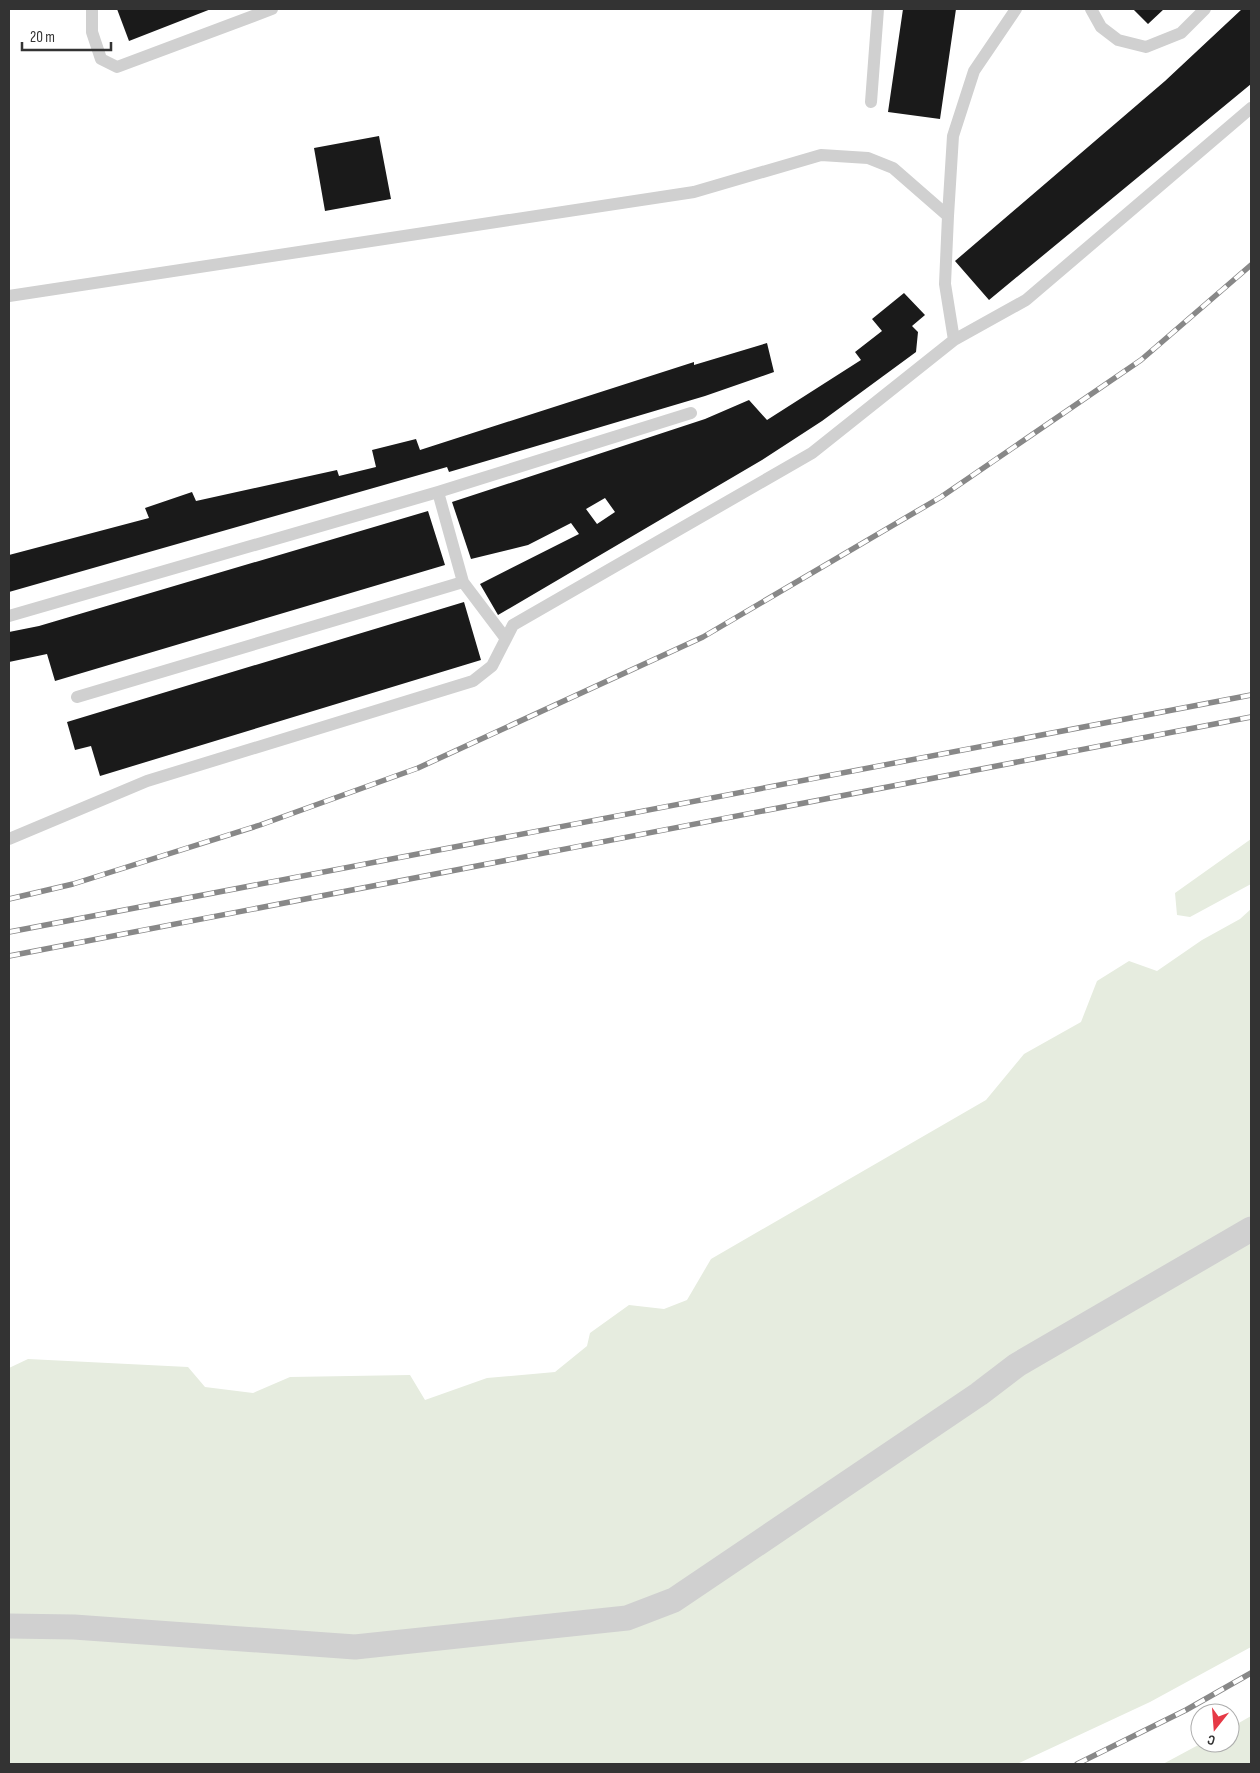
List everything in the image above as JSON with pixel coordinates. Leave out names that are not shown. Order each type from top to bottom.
[{"type":"street","points":[[9,1626],[74,1627],[355,1647],[627,1618],[674,1600],[979,1394],[1017,1365],[1251,1229]]},
{"type":"lane","points":[[92,9],[92,32],[101,59],[117,67],[272,9]]},
{"type":"lane","points":[[871,102],[878,9]]},
{"type":"lane","points":[[954,340],[945,284],[953,136],[974,71],[1016,9]]},
{"type":"lane","points":[[1090,9],[1101,27],[1118,40],[1146,47],[1181,32],[1205,9]]},
{"type":"lane","points":[[9,839],[147,781],[473,681],[492,666],[513,625],[812,453],[954,340],[1026,300],[1251,108]]},
{"type":"lane","points":[[9,296],[694,192],[821,155],[868,158],[893,168],[948,216]]},
{"type":"lane","points":[[9,616],[438,492],[691,413]]},
{"type":"lane","points":[[438,492],[463,582],[506,638]]},
{"type":"lane","points":[[77,696],[463,582]]},
{"type":"shaded area","points":[[1251,839],[1251,884],[1190,917],[1177,915],[1175,893]]},
{"type":"shaded area","points":[[1251,909],[1251,1647],[1150,1702],[1017,1764],[9,1764],[9,1368],[28,1359],[188,1367],[205,1387],[253,1393],[290,1377],[410,1375],[425,1400],[487,1378],[555,1372],[587,1346],[590,1333],[629,1305],[664,1309],[687,1300],[711,1259],[986,1100],[1024,1054],[1081,1022],[1097,981],[1129,961],[1157,971],[1202,940],[1240,919]]},
{"type":"shaded area","points":[[1251,1716],[1251,1764],[1163,1764],[1190,1749],[1190,1753],[1240,1753],[1240,1722]]},
{"type":"building","points":[[117,9],[211,9],[129,41]]},
{"type":"building","points":[[903,9],[956,9],[940,119],[888,112]]},
{"type":"building","points":[[1133,9],[1164,9],[1148,24]]},
{"type":"building","points":[[1242,9],[1251,9],[1251,84],[989,300],[955,261],[1165,81]]},
{"type":"building","points":[[379,136],[391,199],[325,211],[314,148]]},
{"type":"building","points":[[904,293],[925,315],[912,326],[918,332],[916,352],[822,421],[762,460],[498,615],[480,584],[579,534],[571,523],[528,545],[471,559],[452,502],[705,419],[749,400],[767,420],[861,360],[855,352],[882,331],[872,319]],"holes":[[[605,498],[615,512],[597,524],[586,509]]]},
{"type":"building","points":[[767,343],[774,372],[705,396],[449,472],[447,467],[9,592],[9,555],[149,518],[145,508],[192,492],[196,501],[337,470],[339,476],[376,467],[372,450],[416,439],[420,450],[694,362],[694,365]]},
{"type":"building","points":[[428,511],[445,565],[55,681],[47,654],[9,662],[9,632],[39,626]]},
{"type":"building","points":[[464,602],[481,660],[100,776],[91,746],[75,750],[67,722]]},
{"type":"railway","points":[[9,899],[73,884],[260,825],[418,768],[703,637],[941,497],[1141,360],[1251,265]]},
{"type":"railway","points":[[9,932],[1251,695]]},
{"type":"railway","points":[[9,956],[1251,717]]},
{"type":"railway","points":[[1077,1764],[1186,1710],[1251,1673]]}]
